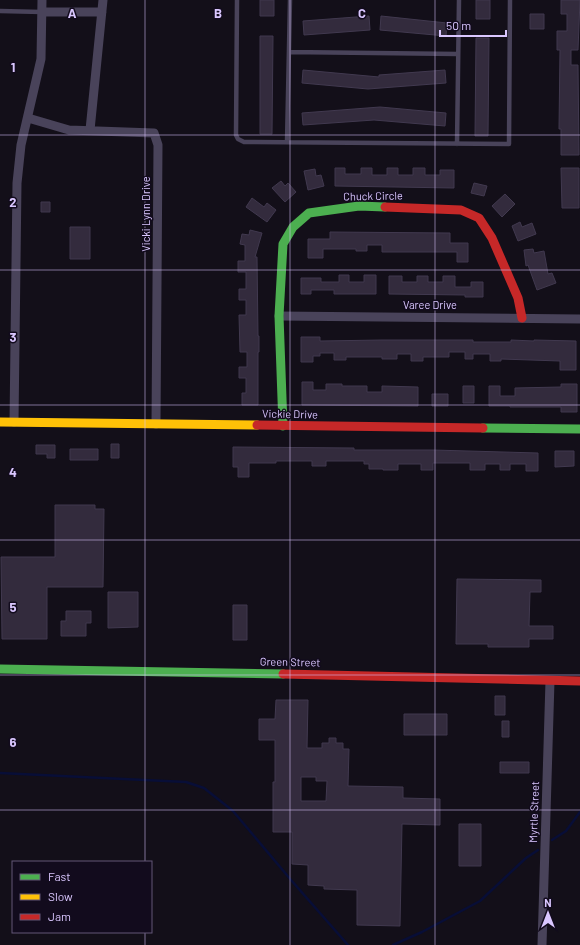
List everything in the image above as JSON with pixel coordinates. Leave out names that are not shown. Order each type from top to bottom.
[{"type":"street","points":[[14,422],[17,182],[21,145],[41,59],[42,0]]},
{"type":"street","points":[[90,130],[103,0]]},
{"type":"street","points":[[42,12],[102,12]]},
{"type":"street","name":"Vicki Lynn Drive","points":[[28,118],[69,130],[154,133],[158,144],[156,424]]},
{"type":"street","name":"Chuck Circle","points":[[283,426],[280,316],[283,244],[293,227],[309,214],[358,206],[462,210],[479,218],[492,238],[518,298],[522,318]]},
{"type":"street","name":"Varee Drive","points":[[280,316],[580,319]]},
{"type":"street","name":"Vickie Drive","points":[[0,422],[580,429]]},
{"type":"street","name":"Green Street","points":[[0,669],[580,681]]},
{"type":"street","name":"Myrtle Street","points":[[542,945],[550,680]]},
{"type":"lane","points":[[237,0],[236,135],[238,139],[244,142],[457,144],[509,144],[510,0]]},
{"type":"lane","points":[[287,142],[290,0]]},
{"type":"lane","points":[[457,144],[459,0]]},
{"type":"lane","points":[[0,11],[42,12]]},
{"type":"lane","points":[[289,52],[458,54]]},
{"type":"building","points":[[260,0],[274,0],[274,16],[260,16]]},
{"type":"building","points":[[476,0],[490,0],[490,19],[476,19]]},
{"type":"building","points":[[561,0],[580,0],[578,50],[571,50],[571,65],[578,65],[579,155],[561,155],[561,129],[559,129],[560,50],[557,50],[557,31],[567,31],[567,14],[561,14]]},
{"type":"building","points":[[530,14],[544,14],[544,29],[530,29]]},
{"type":"building","points":[[369,16],[370,30],[304,35],[303,21]]},
{"type":"building","points":[[381,16],[447,23],[446,36],[380,30]]},
{"type":"building","points":[[260,36],[273,36],[272,134],[260,134]]},
{"type":"building","points":[[476,38],[489,38],[488,136],[475,136]]},
{"type":"building","points":[[303,70],[379,77],[379,75],[445,70],[446,83],[368,89],[302,83]]},
{"type":"building","points":[[380,107],[446,113],[445,126],[374,120],[303,125],[302,113]]},
{"type":"building","points":[[335,168],[345,168],[345,174],[361,174],[361,168],[372,168],[372,175],[387,175],[387,168],[398,168],[398,175],[413,175],[413,168],[425,168],[425,175],[440,175],[440,170],[454,170],[454,188],[335,186]]},
{"type":"building","points":[[561,168],[579,168],[579,208],[562,208]]},
{"type":"building","points":[[315,169],[316,176],[321,175],[324,186],[308,190],[304,171]]},
{"type":"building","points":[[281,181],[285,186],[288,183],[296,192],[285,202],[272,188]]},
{"type":"building","points":[[474,183],[487,186],[484,196],[471,193]]},
{"type":"building","points":[[505,194],[515,204],[502,217],[492,206]]},
{"type":"building","points":[[252,198],[264,207],[267,203],[276,210],[267,222],[246,207]]},
{"type":"building","points":[[41,202],[50,202],[50,212],[41,212]]},
{"type":"building","points":[[520,222],[522,227],[532,223],[536,234],[518,241],[512,226]]},
{"type":"building","points":[[70,227],[90,227],[90,259],[70,259]]},
{"type":"building","points":[[250,230],[262,233],[255,257],[257,257],[259,336],[258,405],[242,405],[242,393],[246,393],[246,378],[239,378],[239,367],[247,367],[247,352],[240,352],[239,315],[246,315],[246,300],[239,300],[239,289],[246,289],[246,272],[238,272],[238,261],[245,261],[245,245],[240,244],[242,234],[249,235]]},
{"type":"building","points":[[330,232],[450,233],[450,243],[468,243],[468,262],[457,262],[457,252],[382,252],[382,245],[367,245],[367,251],[356,251],[356,249],[323,249],[323,258],[308,258],[308,239],[330,239]]},
{"type":"building","points":[[533,249],[534,253],[544,251],[548,274],[552,273],[556,283],[537,290],[528,265],[526,266],[524,250]]},
{"type":"building","points":[[339,275],[349,275],[349,282],[364,282],[364,275],[376,275],[376,294],[334,294],[334,290],[311,290],[311,294],[301,294],[301,278],[321,278],[321,282],[339,282]]},
{"type":"building","points":[[389,276],[402,276],[402,282],[417,282],[417,276],[428,276],[428,282],[443,282],[443,276],[455,276],[455,287],[471,287],[471,282],[483,282],[483,297],[465,297],[465,295],[389,294]]},
{"type":"building","points":[[301,337],[320,337],[320,341],[576,341],[576,370],[560,370],[560,361],[501,359],[501,361],[490,361],[490,354],[473,354],[473,359],[465,359],[465,352],[449,352],[449,357],[423,357],[423,361],[411,361],[411,354],[397,354],[397,359],[382,359],[382,357],[346,357],[346,360],[334,360],[334,353],[320,353],[320,356],[313,356],[313,362],[301,362]]},
{"type":"building","points":[[302,382],[313,382],[313,390],[326,390],[326,384],[342,384],[342,386],[367,386],[367,392],[382,392],[382,386],[418,387],[418,406],[302,405]]},
{"type":"building","points":[[561,384],[577,384],[577,412],[561,412],[561,407],[489,406],[489,386],[500,386],[500,396],[515,396],[515,388],[561,387]]},
{"type":"building","points":[[463,386],[474,386],[474,403],[463,403]]},
{"type":"building","points":[[432,394],[448,394],[448,406],[432,406]]},
{"type":"building","points":[[111,444],[119,444],[119,458],[111,458]]},
{"type":"building","points":[[36,445],[55,445],[55,458],[47,458],[47,454],[36,454]]},
{"type":"building","points":[[233,447],[354,448],[354,450],[433,450],[538,453],[538,471],[526,471],[526,464],[510,464],[510,470],[500,470],[500,464],[485,464],[485,470],[470,470],[470,463],[433,463],[433,470],[421,470],[421,464],[398,464],[398,470],[383,470],[369,469],[369,464],[364,464],[364,461],[326,461],[326,466],[312,466],[312,461],[276,461],[276,463],[249,463],[249,477],[238,477],[238,467],[233,467]]},
{"type":"building","points":[[70,449],[98,449],[98,460],[70,460]]},
{"type":"building","points":[[555,451],[574,451],[574,466],[555,467]]},
{"type":"building","points":[[55,505],[95,505],[95,509],[104,509],[103,587],[47,587],[47,639],[2,639],[1,557],[55,557]]},
{"type":"building","points":[[457,579],[541,580],[541,592],[530,592],[529,626],[553,626],[553,639],[529,639],[529,647],[488,647],[488,644],[456,644]]},
{"type":"building","points":[[108,592],[138,592],[138,627],[108,628]]},
{"type":"building","points":[[233,605],[247,605],[247,640],[233,640]]},
{"type":"building","points":[[66,611],[91,611],[91,623],[86,623],[86,636],[61,636],[61,621],[66,621]]},
{"type":"building","points":[[495,696],[505,696],[505,715],[495,715]]},
{"type":"building","points":[[276,700],[308,700],[307,748],[322,748],[322,743],[329,743],[329,738],[336,738],[336,743],[343,743],[343,749],[349,749],[348,786],[403,787],[403,798],[440,799],[440,825],[402,824],[400,926],[357,925],[357,890],[324,889],[324,886],[308,885],[308,865],[292,864],[292,832],[273,832],[275,740],[259,740],[259,719],[275,719]],"holes":[[[301,777],[316,777],[316,781],[327,781],[326,801],[301,801]]]},
{"type":"building","points":[[404,714],[447,714],[447,735],[404,735]]},
{"type":"building","points":[[502,721],[509,721],[509,737],[502,737]]},
{"type":"building","points":[[500,762],[529,762],[529,773],[500,773]]},
{"type":"building","points":[[459,824],[481,824],[481,866],[459,866]]},
{"type":"waterway","points":[[0,773],[186,782],[204,788],[233,811],[348,945]]},
{"type":"waterway","points":[[552,840],[566,831],[580,812]]},
{"type":"waterway","points":[[393,945],[422,932],[480,901],[526,858],[538,850]]},
{"type":"traffic: fast","points":[[283,426],[279,316],[283,244],[293,227],[309,213],[359,206],[385,207]]},
{"type":"traffic: fast","points":[[483,428],[580,429]]},
{"type":"traffic: fast","points":[[0,669],[283,674]]},
{"type":"traffic: slow","points":[[0,422],[257,425]]},
{"type":"traffic: jam","points":[[385,207],[461,210],[479,218],[492,238],[518,298],[522,318]]},
{"type":"traffic: jam","points":[[257,425],[483,428]]},
{"type":"traffic: jam","points":[[283,674],[580,681]]}]
